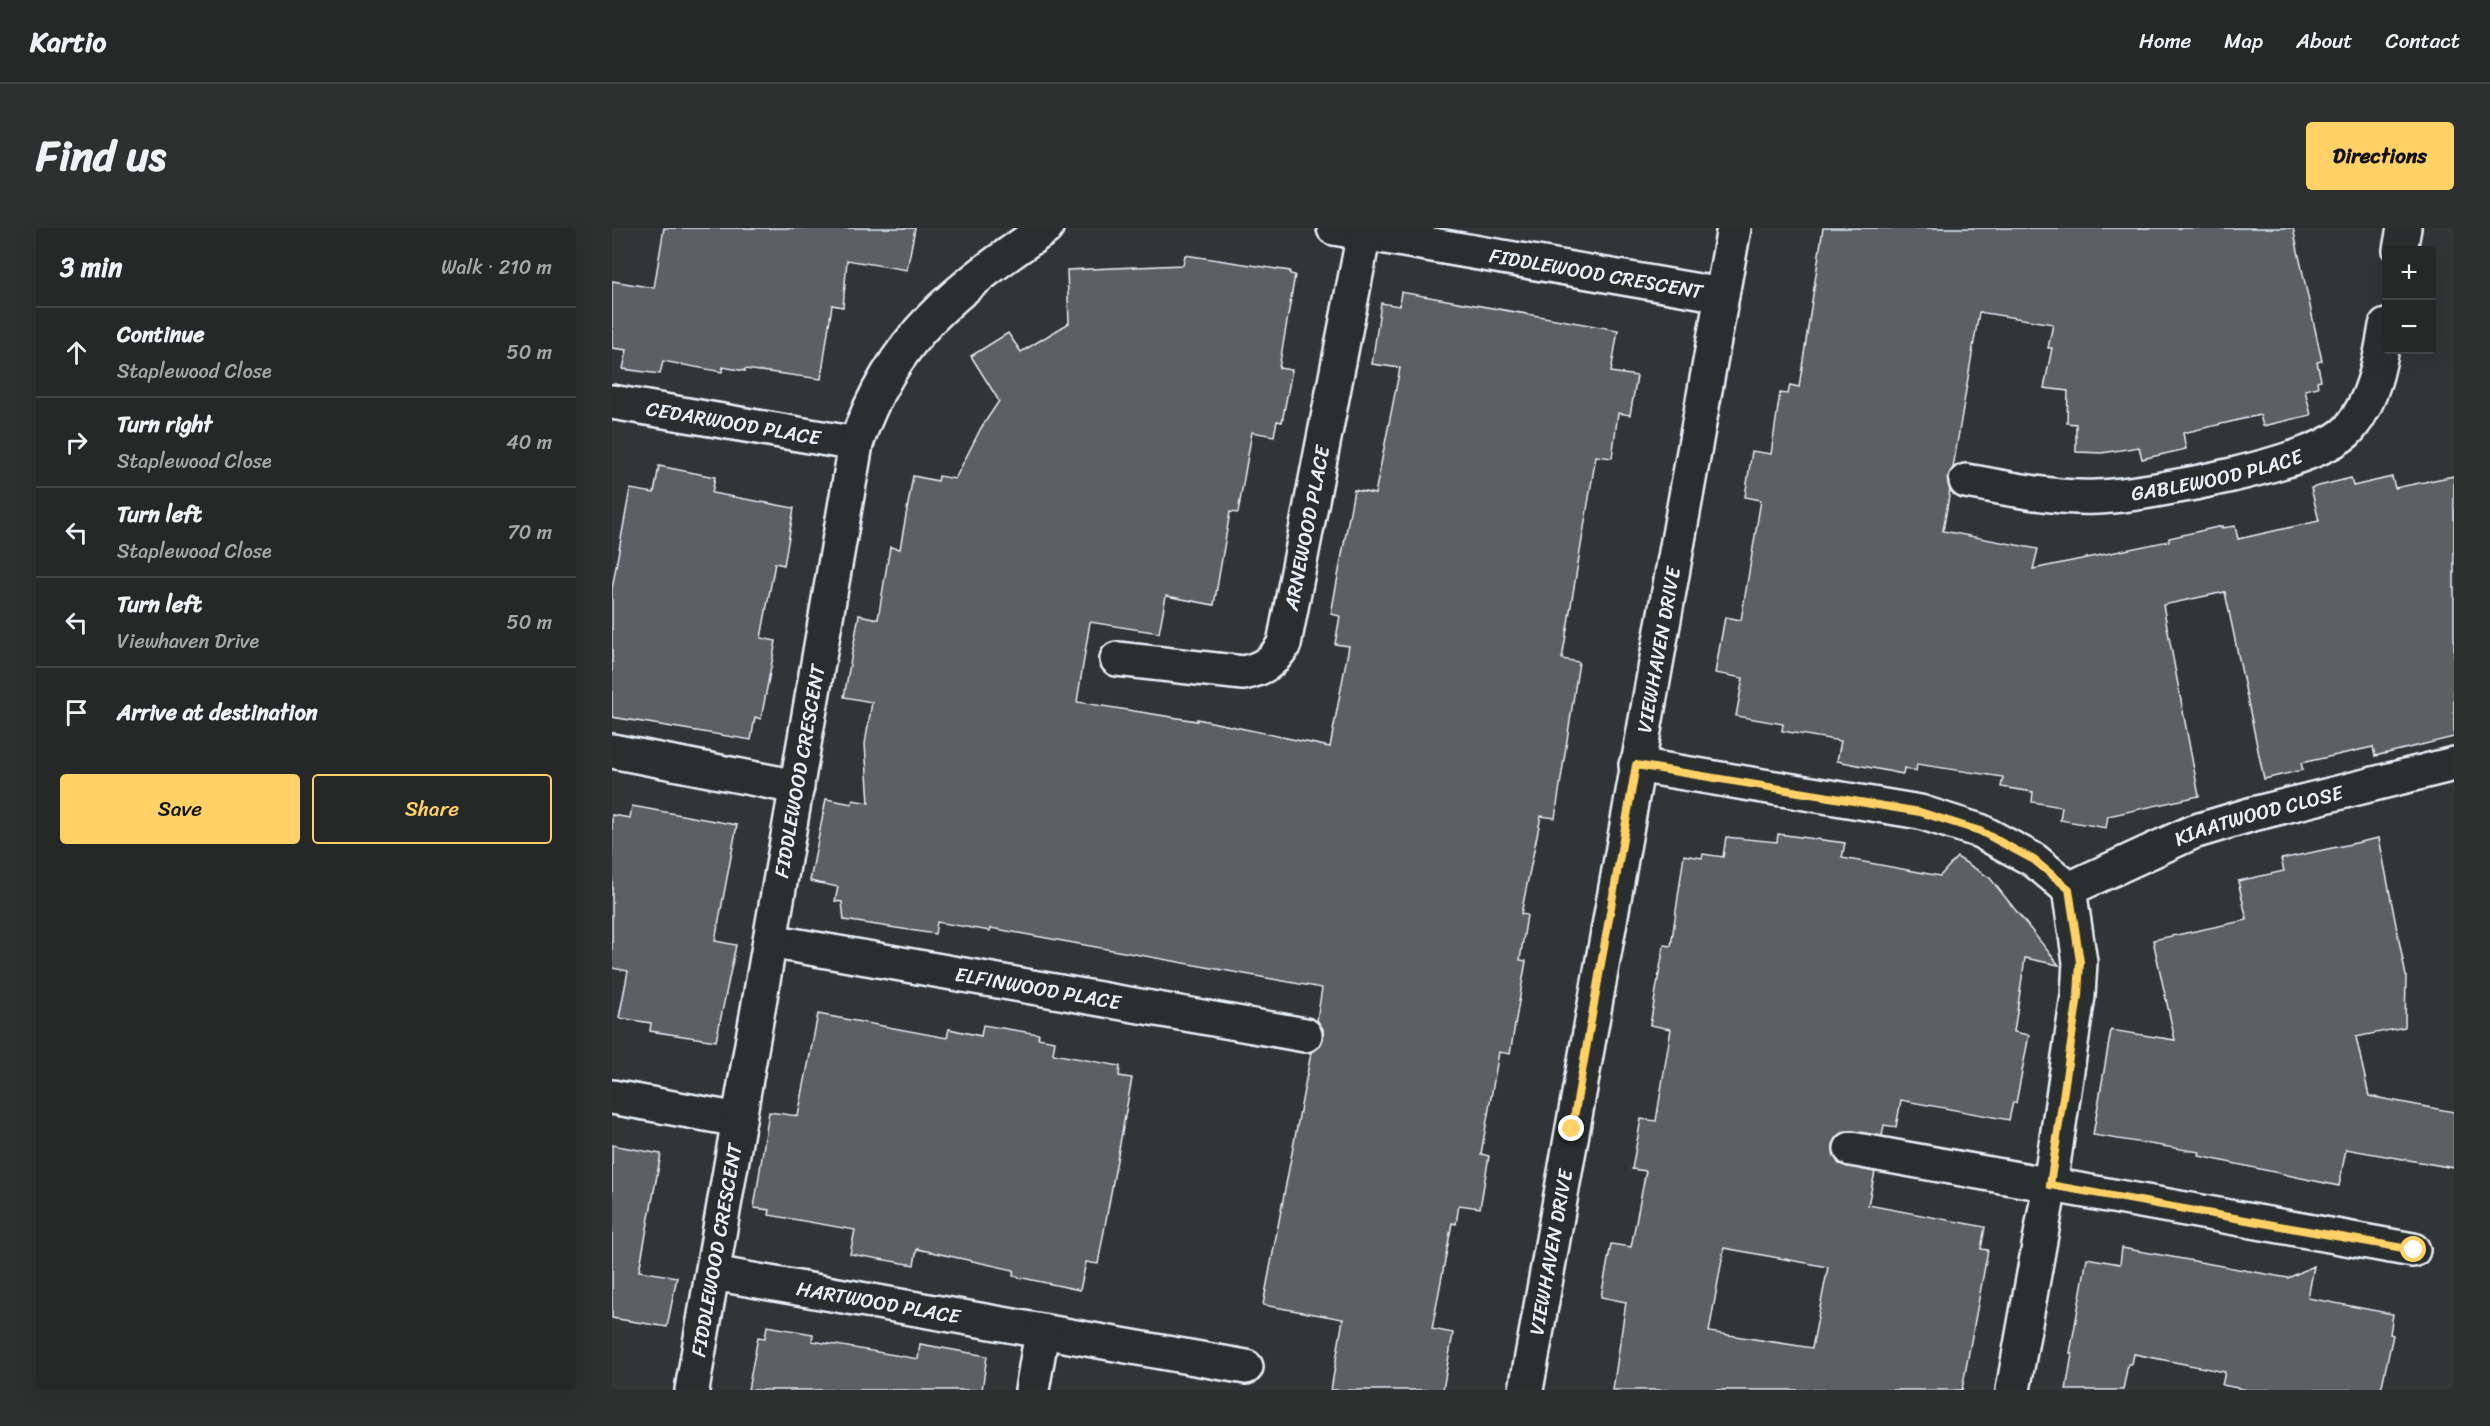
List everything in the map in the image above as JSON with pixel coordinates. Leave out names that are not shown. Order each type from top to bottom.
[{"type":"street","name":"FIDDLEWOOD CRESCENT","points":[[692,1390],[855,444],[867,409],[900,353],[937,309],[975,276],[1046,228]]},
{"type":"street","name":"VIEWHAVEN DRIVE","points":[[1526,1390],[1636,765],[1734,228]]},
{"type":"street","points":[[2401,246],[2404,228]]},
{"type":"street","name":"FIDDLEWOOD CRESCENT","points":[[1354,230],[1722,295]]},
{"type":"street","name":"ARNEWOOD PLACE","points":[[1117,659],[1243,673],[1262,669],[1276,658],[1284,644],[1354,230]]},
{"type":"street","name":"GABLEWOOD PLACE","points":[[1966,481],[2059,496],[2097,497],[2144,492],[2256,468],[2321,448],[2349,430],[2369,400],[2382,343]]},
{"type":"street","name":"CEDARWOOD PLACE","points":[[612,402],[855,444]]},
{"type":"street","points":[[612,751],[796,788]]},
{"type":"street","name":"KIAATWOOD CLOSE","points":[[2069,889],[2193,832],[2253,814],[2454,764]]},
{"type":"street","points":[[1636,765],[1920,812],[1980,831],[2034,860],[2069,889],[2080,962],[2078,996],[2050,1185],[2013,1390]]},
{"type":"street","name":"ELFINWOOD PLACE","points":[[770,941],[1305,1035]]},
{"type":"street","points":[[612,1097],[740,1120]]},
{"type":"street","points":[[1851,1149],[2414,1250]]},
{"type":"street","name":"HARTWOOD PLACE","points":[[713,1273],[1246,1367]]},
{"type":"street","points":[[1032,1390],[1042,1332]]},
{"type":"building","points":[[664,228],[915,228],[907,270],[847,260],[843,307],[832,305],[821,379],[723,367],[722,372],[663,361],[660,374],[623,369],[627,350],[612,348],[612,281],[654,288]]},
{"type":"building","points":[[1823,228],[2293,228],[2322,361],[2317,362],[2321,380],[2317,381],[2318,387],[2305,390],[2311,415],[2263,426],[2260,415],[2183,433],[2186,449],[2142,459],[2139,447],[2102,453],[2076,452],[2076,424],[2067,423],[2068,391],[2044,388],[2052,348],[2048,348],[2053,324],[1979,312],[1953,468],[1947,478],[1950,490],[1943,531],[2038,549],[2033,569],[2169,541],[2169,538],[2222,526],[2222,528],[2235,526],[2238,539],[2319,521],[2311,488],[2351,478],[2353,486],[2392,477],[2395,488],[2454,476],[2454,737],[2375,756],[2373,747],[2301,763],[2303,770],[2264,779],[2225,592],[2163,605],[2199,796],[2108,816],[2106,828],[2060,820],[2062,807],[2032,802],[2033,792],[2001,787],[2003,777],[1917,764],[1916,771],[1904,768],[1903,774],[1837,761],[1841,741],[1782,731],[1783,724],[1736,716],[1743,678],[1715,673],[1725,617],[1741,620],[1761,500],[1745,497],[1752,451],[1771,454],[1780,393],[1788,394],[1790,385],[1799,387]]},
{"type":"building","points":[[1185,255],[1290,271],[1290,274],[1295,275],[1279,368],[1292,370],[1282,422],[1277,421],[1274,436],[1252,432],[1238,513],[1230,512],[1214,605],[1166,596],[1159,633],[1090,622],[1077,702],[1197,721],[1197,719],[1330,747],[1349,646],[1335,644],[1340,616],[1331,614],[1354,490],[1375,494],[1400,368],[1372,364],[1381,303],[1399,306],[1401,292],[1618,330],[1611,372],[1637,376],[1630,415],[1618,413],[1612,458],[1596,456],[1562,659],[1579,662],[1555,818],[1541,816],[1521,914],[1527,915],[1520,960],[1526,961],[1510,1054],[1499,1052],[1481,1154],[1489,1156],[1480,1208],[1459,1205],[1456,1224],[1452,1223],[1432,1329],[1453,1333],[1443,1390],[1331,1390],[1343,1319],[1263,1305],[1311,1053],[1319,1047],[1323,1039],[1323,1029],[1317,1020],[1322,988],[991,928],[990,931],[937,922],[935,934],[844,920],[842,902],[835,901],[838,887],[810,881],[826,799],[852,804],[853,800],[869,803],[865,744],[872,702],[844,697],[859,615],[878,619],[890,547],[900,549],[913,476],[938,481],[939,476],[955,479],[981,428],[999,401],[971,356],[1008,333],[1021,352],[1069,323],[1067,270],[1183,265]]},
{"type":"building","points":[[659,466],[715,477],[712,493],[794,508],[784,565],[775,563],[761,638],[776,641],[761,719],[755,717],[751,740],[612,717],[612,589],[630,489],[654,493]]},
{"type":"building","points":[[632,806],[737,825],[715,941],[736,945],[716,1041],[650,1031],[651,1023],[619,1018],[628,971],[612,968],[612,815],[630,818]]},
{"type":"building","points":[[1778,834],[1845,843],[1842,858],[1940,876],[1957,857],[1990,878],[2059,965],[2025,958],[2014,1032],[2029,1035],[2016,1103],[2013,1102],[2009,1120],[1901,1100],[1896,1127],[1884,1125],[1882,1136],[1845,1131],[1837,1137],[1833,1145],[1834,1156],[1839,1164],[1875,1172],[1868,1205],[1985,1227],[1981,1249],[1988,1250],[1962,1390],[1613,1390],[1626,1302],[1601,1297],[1611,1244],[1631,1247],[1646,1171],[1632,1169],[1641,1119],[1656,1121],[1671,1029],[1650,1025],[1664,945],[1671,946],[1684,855],[1702,858],[1703,854],[1723,857],[1726,837],[1777,842]],"holes":[[[1724,1248],[1828,1267],[1812,1348],[1709,1332]]]},
{"type":"building","points":[[2379,838],[2406,976],[2405,1027],[2356,1037],[2369,1096],[2454,1112],[2454,1168],[2346,1149],[2339,1186],[2199,1156],[2200,1152],[2093,1135],[2111,1030],[2175,1040],[2153,940],[2247,920],[2238,881],[2284,871],[2281,859]]},
{"type":"building","points":[[818,1014],[947,1038],[949,1029],[981,1036],[983,1025],[1039,1034],[1038,1038],[1055,1041],[1053,1054],[1120,1066],[1119,1076],[1132,1078],[1098,1264],[1086,1262],[1080,1290],[1013,1276],[1014,1270],[917,1249],[914,1265],[850,1254],[855,1230],[769,1215],[770,1210],[754,1208],[769,1112],[798,1116]]},
{"type":"building","points":[[612,1145],[661,1154],[639,1271],[677,1277],[667,1327],[612,1318]]},
{"type":"building","points":[[2122,1248],[2288,1278],[2314,1266],[2308,1298],[2393,1314],[2390,1334],[2393,1335],[2381,1390],[2248,1390],[2222,1385],[2225,1372],[2134,1354],[2132,1364],[2128,1364],[2123,1390],[2066,1390],[2072,1354],[2070,1353],[2087,1258],[2120,1264]]},
{"type":"building","points":[[767,1326],[813,1334],[812,1341],[918,1359],[920,1344],[987,1356],[982,1390],[748,1390],[758,1337],[765,1338]]},
{"type":"route","points":[[1572,1129],[1636,765],[1920,812],[1980,831],[2034,860],[2069,889],[2080,962],[2078,996],[2050,1185],[2414,1250]]}]
